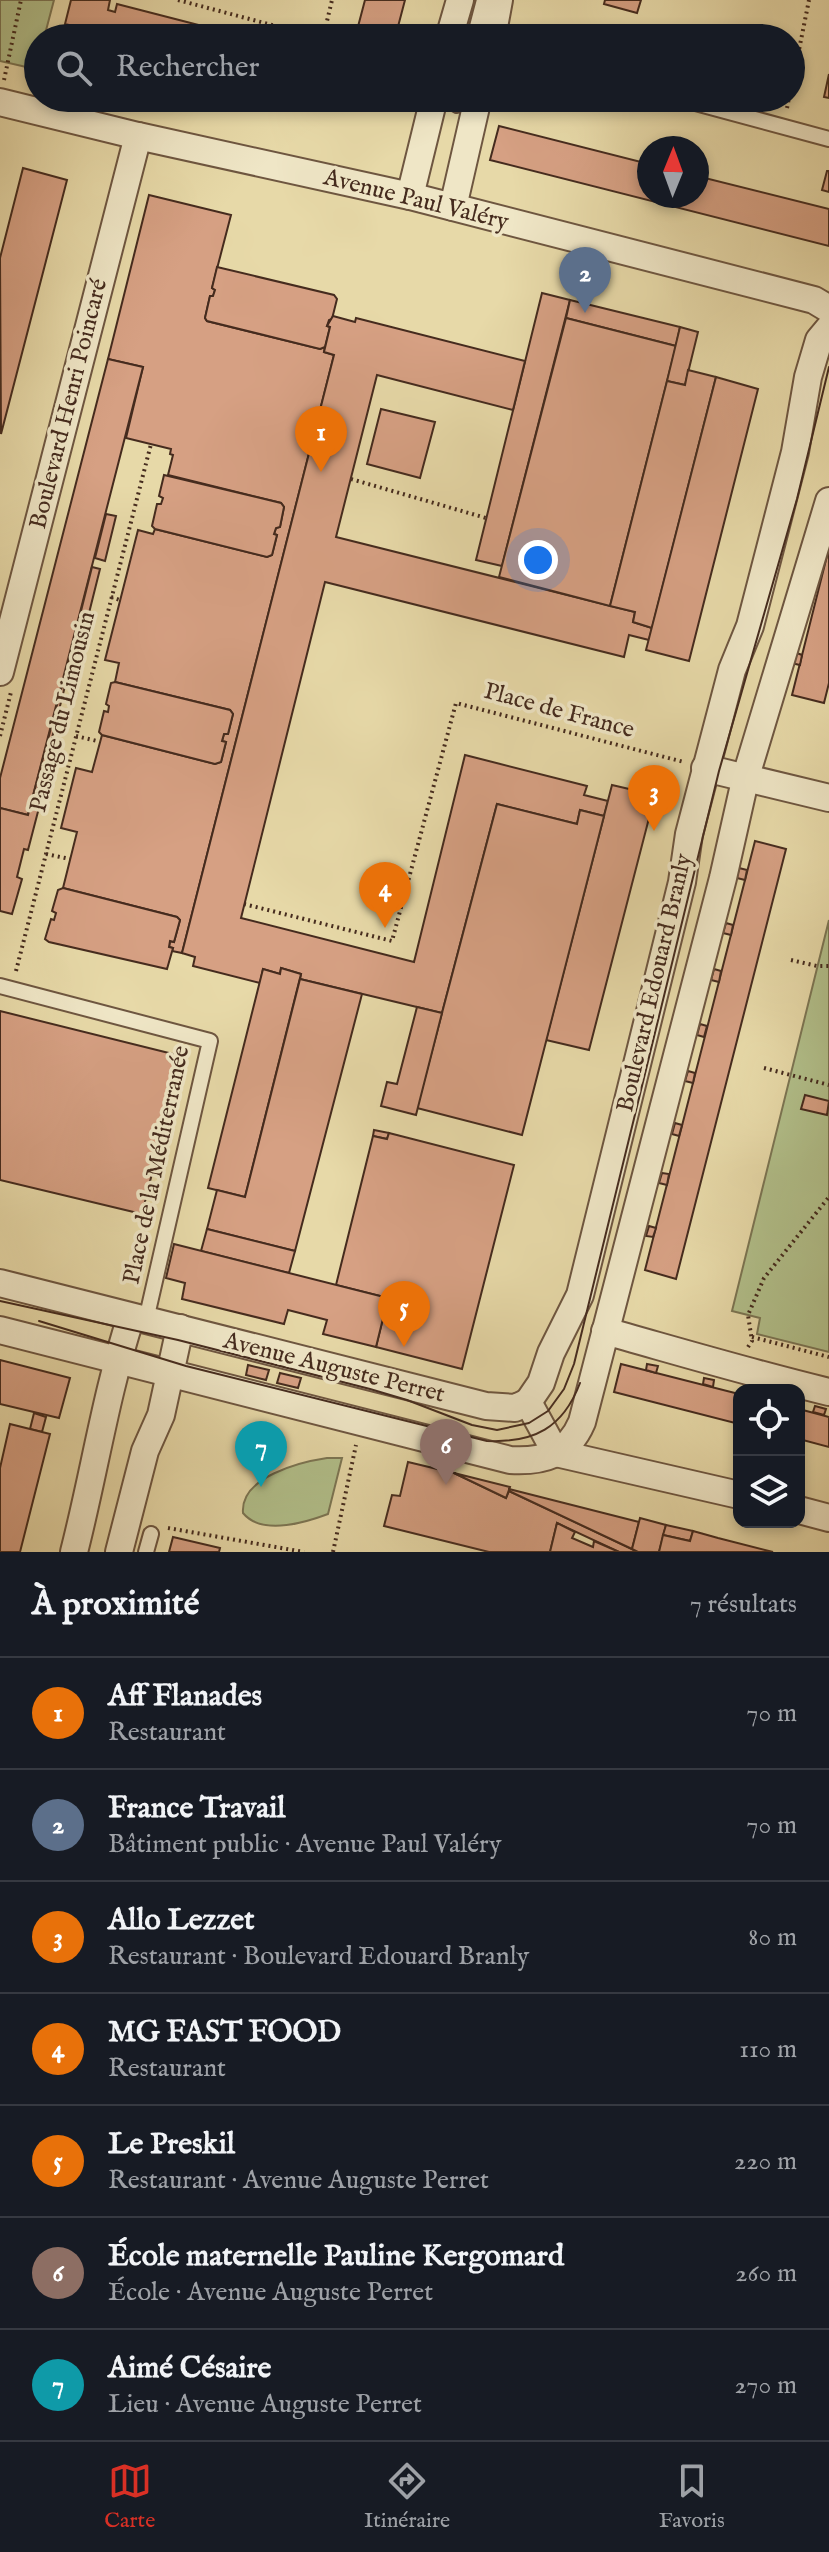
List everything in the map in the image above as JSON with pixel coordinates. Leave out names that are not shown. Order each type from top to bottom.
[{"type":"street","points":[[453,24],[460,0]]},
{"type":"street","points":[[495,24],[499,0]]},
{"type":"street","name":"Avenue Paul Valéry","points":[[2,92],[24,99]]},
{"type":"street","name":"Avenue Paul Valéry","points":[[64,112],[138,136],[410,196],[762,286],[814,300],[829,309]]},
{"type":"street","points":[[410,196],[451,112]]},
{"type":"street","points":[[453,207],[457,112]]},
{"type":"street","name":"Boulevard Henri Poincaré","points":[[0,672],[138,136]]},
{"type":"street","name":"Boulevard Edouard Branly","points":[[528,1402],[541,1383],[551,1353],[580,1295],[682,882],[689,834],[705,768],[732,670],[750,626],[795,452],[808,377],[819,340],[829,328]]},
{"type":"street","name":"Boulevard Edouard Branly","points":[[556,1453],[576,1435],[582,1422],[723,878],[746,776],[829,501]]},
{"type":"street","points":[[705,768],[829,798]]},
{"type":"street","name":"Avenue Auguste Perret","points":[[0,1283],[486,1406],[515,1408],[528,1402]]},
{"type":"street","points":[[74,1552],[117,1360],[138,1318]]},
{"type":"street","points":[[119,1552],[145,1451],[161,1415],[180,1328]]},
{"type":"street","name":"Avenue Auguste Perret","points":[[0,1330],[510,1460],[535,1461],[556,1453],[733,1494]]},
{"type":"street","points":[[605,1331],[694,1354],[735,1369],[829,1392]]},
{"type":"street","points":[[528,1402],[556,1453]]},
{"type":"street","points":[[805,1512],[829,1518]]},
{"type":"lane","points":[[478,24],[484,0]]},
{"type":"lane","points":[[729,112],[829,139]]},
{"type":"lane","name":"Place de la Méditerranée","points":[[6,987],[210,1041],[138,1318]]},
{"type":"lane","points":[[146,1552],[151,1534]]},
{"type":"path","points":[[2,92],[21,0]]},
{"type":"path","points":[[178,0],[269,24]]},
{"type":"path","points":[[326,24],[332,0]]},
{"type":"path","points":[[804,24],[809,0]]},
{"type":"path","name":"Passage du Limousin","points":[[6,987],[46,854],[151,444]]},
{"type":"path","points":[[351,479],[486,518]]},
{"type":"path","points":[[111,597],[120,600]]},
{"type":"path","name":"Place de France","points":[[244,904],[392,941],[456,703],[705,768]]},
{"type":"path","points":[[76,736],[97,741]]},
{"type":"path","points":[[46,854],[70,859]]},
{"type":"path","points":[[791,960],[829,966]]},
{"type":"path","points":[[764,1068],[829,1085]]},
{"type":"path","points":[[735,1369],[752,1341],[748,1315],[764,1278],[829,1197]]},
{"type":"path","points":[[752,1337],[829,1357]]},
{"type":"path","points":[[333,1552],[357,1440]]},
{"type":"path","points":[[127,1520],[304,1552]]},
{"type":"green space","points":[[0,0],[54,0],[48,24],[24,24],[24,66],[0,61]]},
{"type":"green space","points":[[829,920],[829,1352],[757,1334],[760,1318],[732,1311]]},
{"type":"green space","points":[[342,1458],[328,1514],[296,1524],[272,1526],[251,1520],[243,1513],[245,1500],[261,1481],[302,1463]]},
{"type":"building","points":[[71,0],[110,0],[108,10],[115,12],[117,4],[195,24],[65,24]]},
{"type":"building","points":[[365,0],[405,0],[399,24],[359,24]]},
{"type":"building","points":[[605,0],[641,0],[637,13],[604,4]]},
{"type":"building","points":[[829,74],[829,98],[824,97]]},
{"type":"building","points":[[499,126],[637,161],[637,197],[490,160]]},
{"type":"building","points":[[23,168],[67,180],[1,434],[0,258]]},
{"type":"building","points":[[829,171],[829,192],[822,190]]},
{"type":"building","points":[[709,179],[829,209],[829,246],[679,208],[709,208]]},
{"type":"building","points":[[149,195],[231,215],[212,288],[215,290],[210,296],[205,318],[207,321],[320,349],[325,347],[324,352],[334,355],[182,953],[169,947],[170,941],[174,942],[180,920],[177,917],[63,888],[77,832],[61,828],[76,768],[92,772],[102,735],[215,764],[221,762],[226,742],[222,741],[224,734],[228,734],[233,714],[230,710],[115,682],[119,663],[105,660],[138,530],[153,534],[155,529],[267,557],[272,555],[277,535],[274,534],[280,527],[284,507],[281,503],[168,475],[173,455],[170,454],[171,449],[126,438],[143,367],[108,359]]},
{"type":"building","points":[[217,267],[334,295],[337,299],[327,326],[330,327],[325,347],[320,349],[207,321],[205,318],[210,296],[215,290],[212,288]]},
{"type":"building","points":[[542,293],[570,300],[502,566],[476,560]]},
{"type":"building","points":[[570,300],[680,327],[676,346],[566,318]]},
{"type":"building","points":[[333,316],[355,322],[356,318],[525,361],[513,410],[377,375],[336,537],[635,612],[633,622],[652,628],[649,640],[629,635],[624,657],[325,582],[241,918],[414,962],[465,755],[587,786],[584,795],[608,801],[604,816],[580,810],[577,824],[497,804],[442,1013],[300,979],[301,974],[281,968],[280,974],[263,969],[260,983],[193,966],[195,957],[182,953],[334,355],[324,352],[330,327],[327,326]]},
{"type":"building","points":[[566,318],[676,346],[610,606],[499,577]]},
{"type":"building","points":[[680,327],[698,332],[685,385],[667,381]]},
{"type":"building","points":[[108,359],[143,367],[28,815],[0,808],[0,778]]},
{"type":"building","points":[[688,370],[716,377],[652,628],[633,622],[635,612],[610,606],[667,381],[685,385]]},
{"type":"building","points":[[716,377],[758,389],[689,661],[646,650]]},
{"type":"building","points":[[381,409],[435,422],[420,478],[367,464]]},
{"type":"building","points":[[164,475],[281,503],[284,507],[280,527],[274,534],[277,535],[272,555],[267,557],[155,529],[152,526],[157,504],[161,504],[163,498],[159,496]]},
{"type":"building","points":[[106,514],[116,516],[105,561],[95,558]]},
{"type":"building","points":[[829,548],[829,683],[824,703],[792,695]]},
{"type":"building","points":[[92,567],[100,569],[85,629],[77,627]]},
{"type":"building","points":[[75,637],[84,640],[79,660],[72,658],[47,758],[54,760],[46,790],[38,788],[36,799],[41,800],[28,850],[24,849],[17,877],[22,879],[12,914],[0,911],[0,808],[28,815]]},
{"type":"building","points":[[794,652],[802,655],[800,665],[791,663]]},
{"type":"building","points":[[111,683],[230,710],[233,714],[228,734],[224,734],[222,741],[226,742],[221,762],[215,764],[102,735],[99,732],[104,711],[108,712],[109,706],[106,704]]},
{"type":"building","points":[[612,785],[655,795],[589,1050],[546,1040]]},
{"type":"building","points":[[497,804],[577,824],[580,810],[604,816],[522,1135],[417,1108]]},
{"type":"building","points":[[755,841],[786,849],[676,1279],[645,1270]]},
{"type":"building","points":[[739,868],[747,870],[745,880],[737,878]]},
{"type":"building","points":[[63,888],[177,917],[180,920],[174,942],[170,941],[169,947],[173,948],[167,969],[45,939],[56,913],[52,911],[58,890]]},
{"type":"building","points":[[726,923],[733,925],[731,935],[723,933]]},
{"type":"building","points":[[281,968],[301,974],[245,1197],[208,1188],[263,969],[280,974]]},
{"type":"building","points":[[714,969],[721,971],[719,982],[711,980]]},
{"type":"building","points":[[300,979],[362,994],[295,1251],[207,1229],[217,1190],[245,1197]]},
{"type":"building","points":[[417,1007],[442,1013],[416,1115],[381,1106],[387,1082],[397,1084]]},
{"type":"building","points":[[0,1011],[181,1056],[142,1214],[0,1180]]},
{"type":"building","points":[[700,1024],[707,1026],[704,1037],[697,1035]]},
{"type":"building","points":[[688,1071],[695,1073],[693,1083],[685,1081]]},
{"type":"building","points":[[805,1095],[829,1101],[827,1115],[801,1109]]},
{"type":"building","points":[[675,1123],[682,1125],[679,1136],[672,1134]]},
{"type":"building","points":[[374,1130],[389,1133],[387,1139],[373,1136]]},
{"type":"building","points":[[389,1133],[514,1165],[462,1369],[376,1347],[388,1298],[336,1285],[373,1136],[387,1139]]},
{"type":"building","points":[[662,1173],[669,1174],[667,1185],[659,1183]]},
{"type":"building","points":[[649,1226],[656,1228],[653,1237],[646,1236]]},
{"type":"building","points":[[207,1229],[295,1251],[289,1273],[201,1251]]},
{"type":"building","points":[[174,1244],[388,1298],[376,1347],[323,1334],[327,1320],[288,1310],[284,1324],[182,1299],[185,1283],[166,1278]]},
{"type":"building","points":[[0,1360],[70,1378],[59,1418],[0,1404]]},
{"type":"building","points":[[621,1364],[733,1392],[733,1422],[614,1392]]},
{"type":"building","points":[[647,1364],[658,1366],[656,1373],[646,1370]]},
{"type":"building","points":[[248,1365],[269,1370],[266,1380],[246,1375]]},
{"type":"building","points":[[280,1373],[301,1378],[298,1388],[277,1383]]},
{"type":"building","points":[[704,1378],[714,1380],[713,1387],[703,1384]]},
{"type":"building","points":[[815,1406],[826,1409],[824,1415],[813,1412]]},
{"type":"building","points":[[805,1411],[829,1417],[829,1447],[805,1441]]},
{"type":"building","points":[[34,1413],[46,1417],[42,1432],[30,1429]]},
{"type":"building","points":[[10,1424],[50,1434],[20,1552],[0,1552],[0,1468]]},
{"type":"building","points":[[408,1462],[454,1473],[506,1498],[509,1491],[638,1552],[619,1552],[557,1523],[550,1552],[489,1552],[384,1526],[392,1495],[400,1496]]},
{"type":"building","points":[[454,1473],[510,1487],[506,1498]]},
{"type":"building","points":[[509,1491],[639,1522],[632,1549]]},
{"type":"building","points":[[640,1518],[666,1525],[659,1552],[632,1549]]},
{"type":"building","points":[[557,1523],[575,1532],[572,1538],[593,1547],[594,1541],[619,1552],[550,1552]]},
{"type":"building","points":[[666,1525],[693,1531],[690,1541],[663,1535]]},
{"type":"building","points":[[693,1531],[773,1552],[659,1552],[663,1535],[690,1541]]},
{"type":"building","points":[[173,1537],[220,1548],[219,1552],[169,1552]]},
{"type":"tram line","points":[[0,1301],[178,1340],[370,1389],[472,1425],[497,1430],[529,1423],[548,1411],[564,1389],[574,1364],[719,771],[797,499],[829,367]]},
{"type":"tram line","points":[[39,1321],[186,1366],[487,1441],[519,1439],[545,1430],[565,1411],[580,1383]]},
{"type":"place","name":"France Travail","points":[[585,313]]},
{"type":"place","name":"Aff Flanades","points":[[321,472]]},
{"type":"place","name":"Allo Lezzet","points":[[654,831]]},
{"type":"place","name":"MG FAST FOOD","points":[[385,928]]},
{"type":"place","name":"Le Preskil","points":[[404,1347]]},
{"type":"place","name":"École maternelle Pauline Kergomard","points":[[446,1485]]},
{"type":"place","name":"Aimé Césaire","points":[[261,1487]]}]
